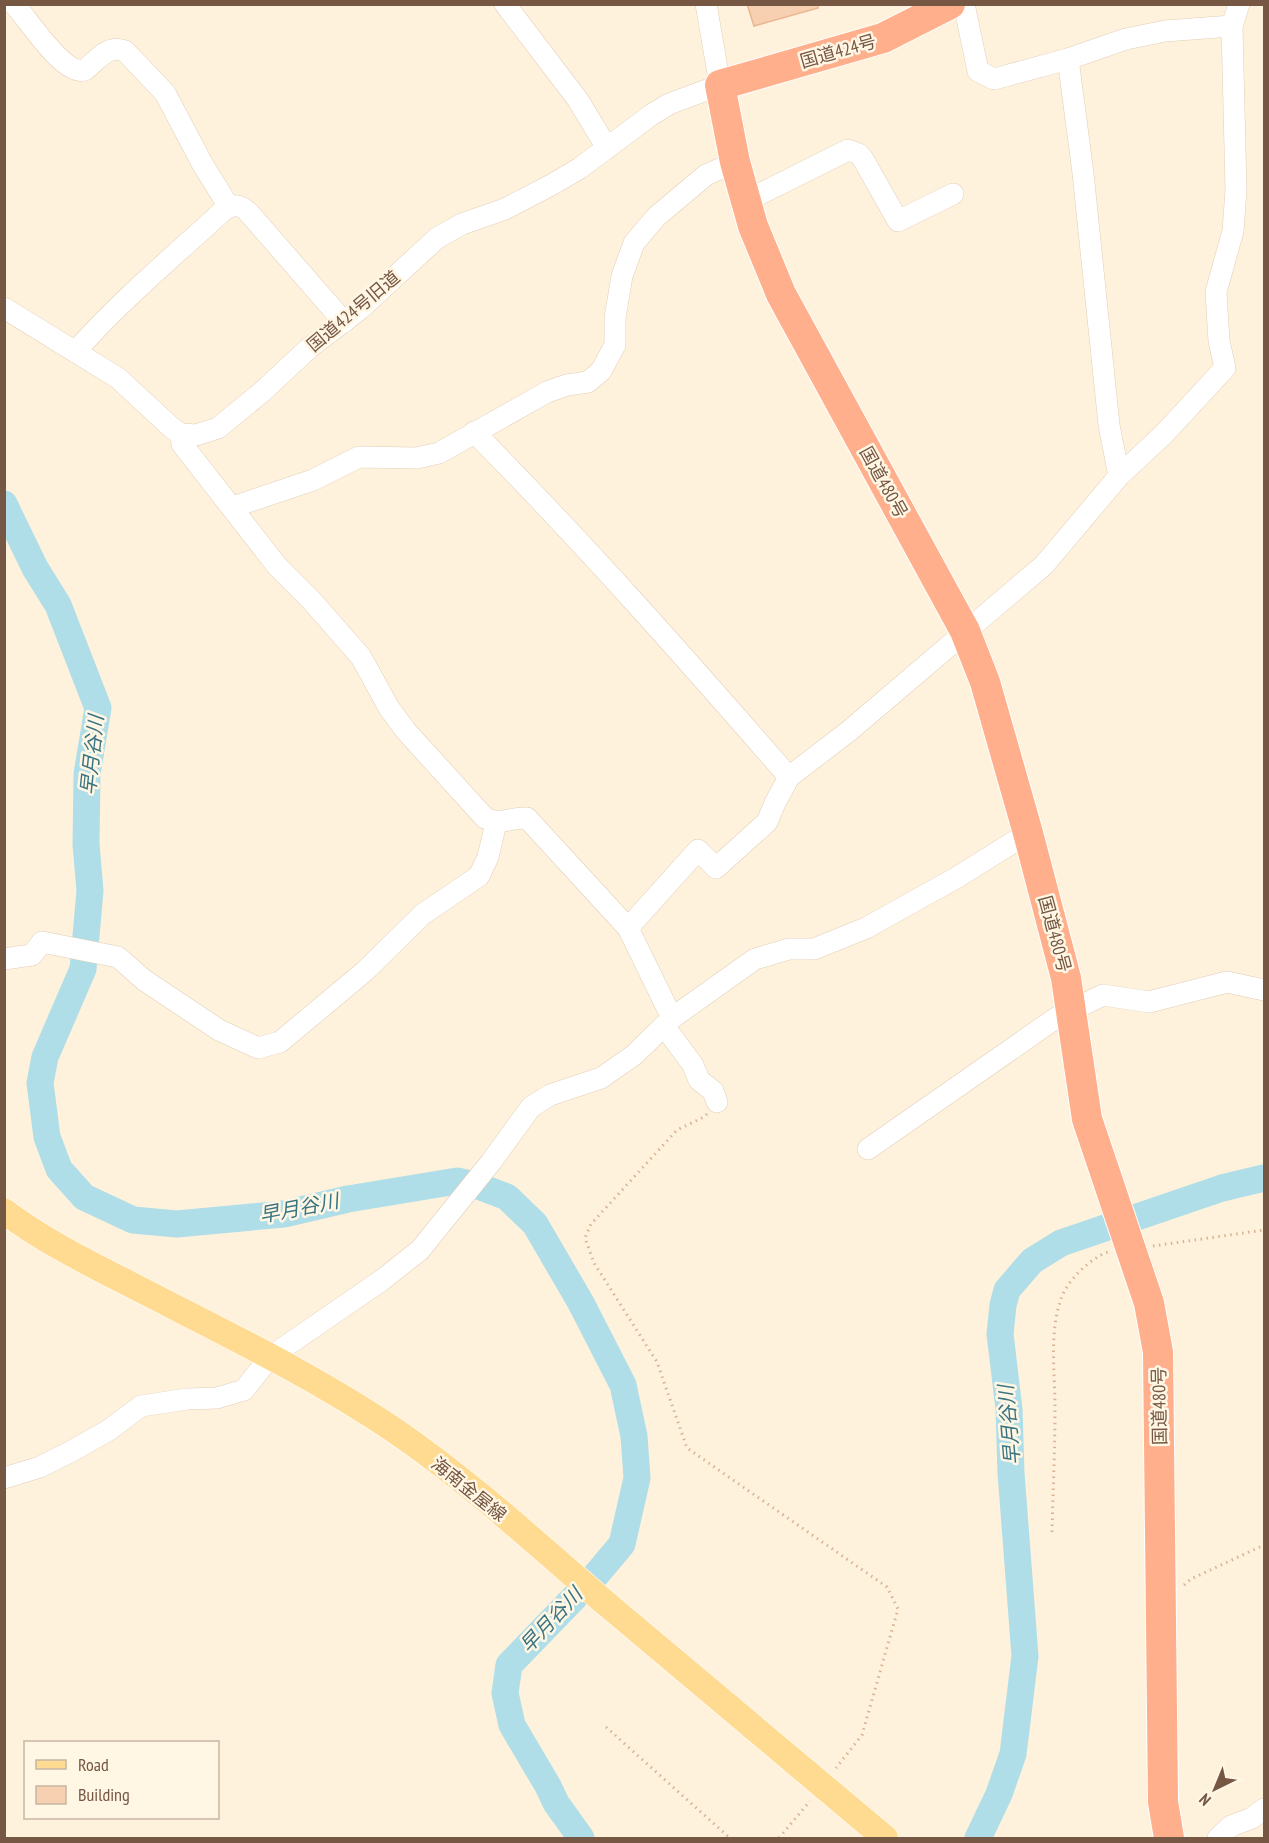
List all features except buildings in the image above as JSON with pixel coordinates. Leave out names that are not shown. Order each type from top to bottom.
[{"type":"highway","name":"国道424号","points":[[720,85],[883,38],[950,4]]},
{"type":"highway","name":"国道480号","points":[[720,85],[735,162],[753,226],[781,294],[965,631],[985,682],[1066,978],[1087,1119],[1149,1303],[1158,1352],[1163,1802],[1169,1839]]},
{"type":"main road","name":"海南金屋線","points":[[4,1211],[55,1245],[270,1358],[359,1407],[396,1432],[532,1540],[885,1839]]},
{"type":"street","points":[[14,4],[49,47],[77,71],[85,70],[109,50],[118,48],[125,51],[165,93],[203,165],[229,207]]},
{"type":"street","points":[[505,4],[578,100],[608,148]]},
{"type":"street","points":[[706,4],[720,85]]},
{"type":"street","points":[[964,4],[978,72],[994,79],[1068,59],[1126,39],[1165,31],[1232,26]]},
{"type":"street","points":[[628,928],[698,850],[716,868],[767,822],[789,777],[849,731],[1044,565],[1119,476],[1164,434],[1225,369],[1219,341],[1216,291],[1233,231],[1236,190],[1232,26],[1239,4]]},
{"type":"street","points":[[1068,59],[1083,173],[1109,425],[1119,476]]},
{"type":"street","name":"国道424号旧道","points":[[181,434],[196,435],[218,428],[262,392],[308,349],[344,322],[442,235],[462,224],[528,198],[580,168],[669,104],[720,85]]},
{"type":"street","points":[[746,201],[848,150],[859,154],[863,159],[898,221],[953,194]]},
{"type":"street","points":[[232,507],[314,480],[359,457],[417,458],[439,453],[548,392],[567,385],[588,382],[601,371],[615,345],[615,318],[622,276],[634,243],[656,218],[706,175],[735,162]]},
{"type":"street","points":[[76,351],[97,327],[129,297],[229,207],[237,205],[249,213],[344,322]]},
{"type":"street","points":[[4,308],[118,378],[181,434],[182,444],[277,567],[333,624],[361,657],[389,708],[406,731],[485,818],[496,823],[517,817],[527,818],[628,928],[668,1022],[699,1080],[713,1091],[717,1102]]},
{"type":"street","points":[[474,432],[648,616],[789,777]]},
{"type":"street","points":[[4,959],[32,955],[42,942],[118,957],[144,980],[219,1030],[258,1048],[280,1042],[365,971],[423,914],[478,876],[488,857],[496,823]]},
{"type":"street","points":[[4,1478],[40,1467],[72,1451],[109,1430],[141,1406],[187,1399],[217,1398],[244,1390],[270,1358],[382,1280],[420,1250],[491,1162],[531,1107],[550,1095],[601,1078],[634,1055],[668,1022],[755,959],[789,949],[814,950],[866,928],[956,878],[1028,833]]},
{"type":"street","points":[[868,1149],[1056,1018],[1103,995],[1149,1002],[1227,982],[1264,990]]},
{"type":"street","points":[[1218,1839],[1231,1826],[1252,1818],[1264,1809]]},
{"type":"path","points":[[717,1102],[704,1117],[677,1130],[591,1224],[585,1238],[594,1263],[657,1362],[687,1448],[887,1587],[898,1609],[862,1735],[836,1768]]},
{"type":"path","points":[[1052,1532],[1054,1354],[1059,1307],[1068,1286],[1093,1260],[1107,1252],[1128,1245],[1264,1230]]},
{"type":"path","points":[[1161,1607],[1191,1579],[1264,1545]]},
{"type":"path","points":[[606,1727],[730,1839]]},
{"type":"path","points":[[779,1839],[811,1800]]},
{"type":"waterway","name":"早月谷川","points":[[4,504],[35,568],[58,605],[98,708],[87,774],[86,844],[90,891],[83,969],[45,1057],[40,1083],[47,1137],[59,1169],[84,1197],[133,1220],[177,1224],[284,1214],[348,1199],[457,1181],[507,1197],[535,1224],[581,1303],[623,1385],[634,1436],[637,1478],[622,1544],[596,1575],[509,1665],[505,1693],[512,1725],[556,1803],[581,1838]]},
{"type":"waterway","name":"早月谷川","points":[[978,1838],[999,1794],[1013,1754],[1025,1656],[1011,1473],[1009,1409],[1000,1334],[1007,1290],[1032,1261],[1061,1243],[1222,1188],[1264,1178]]}]
